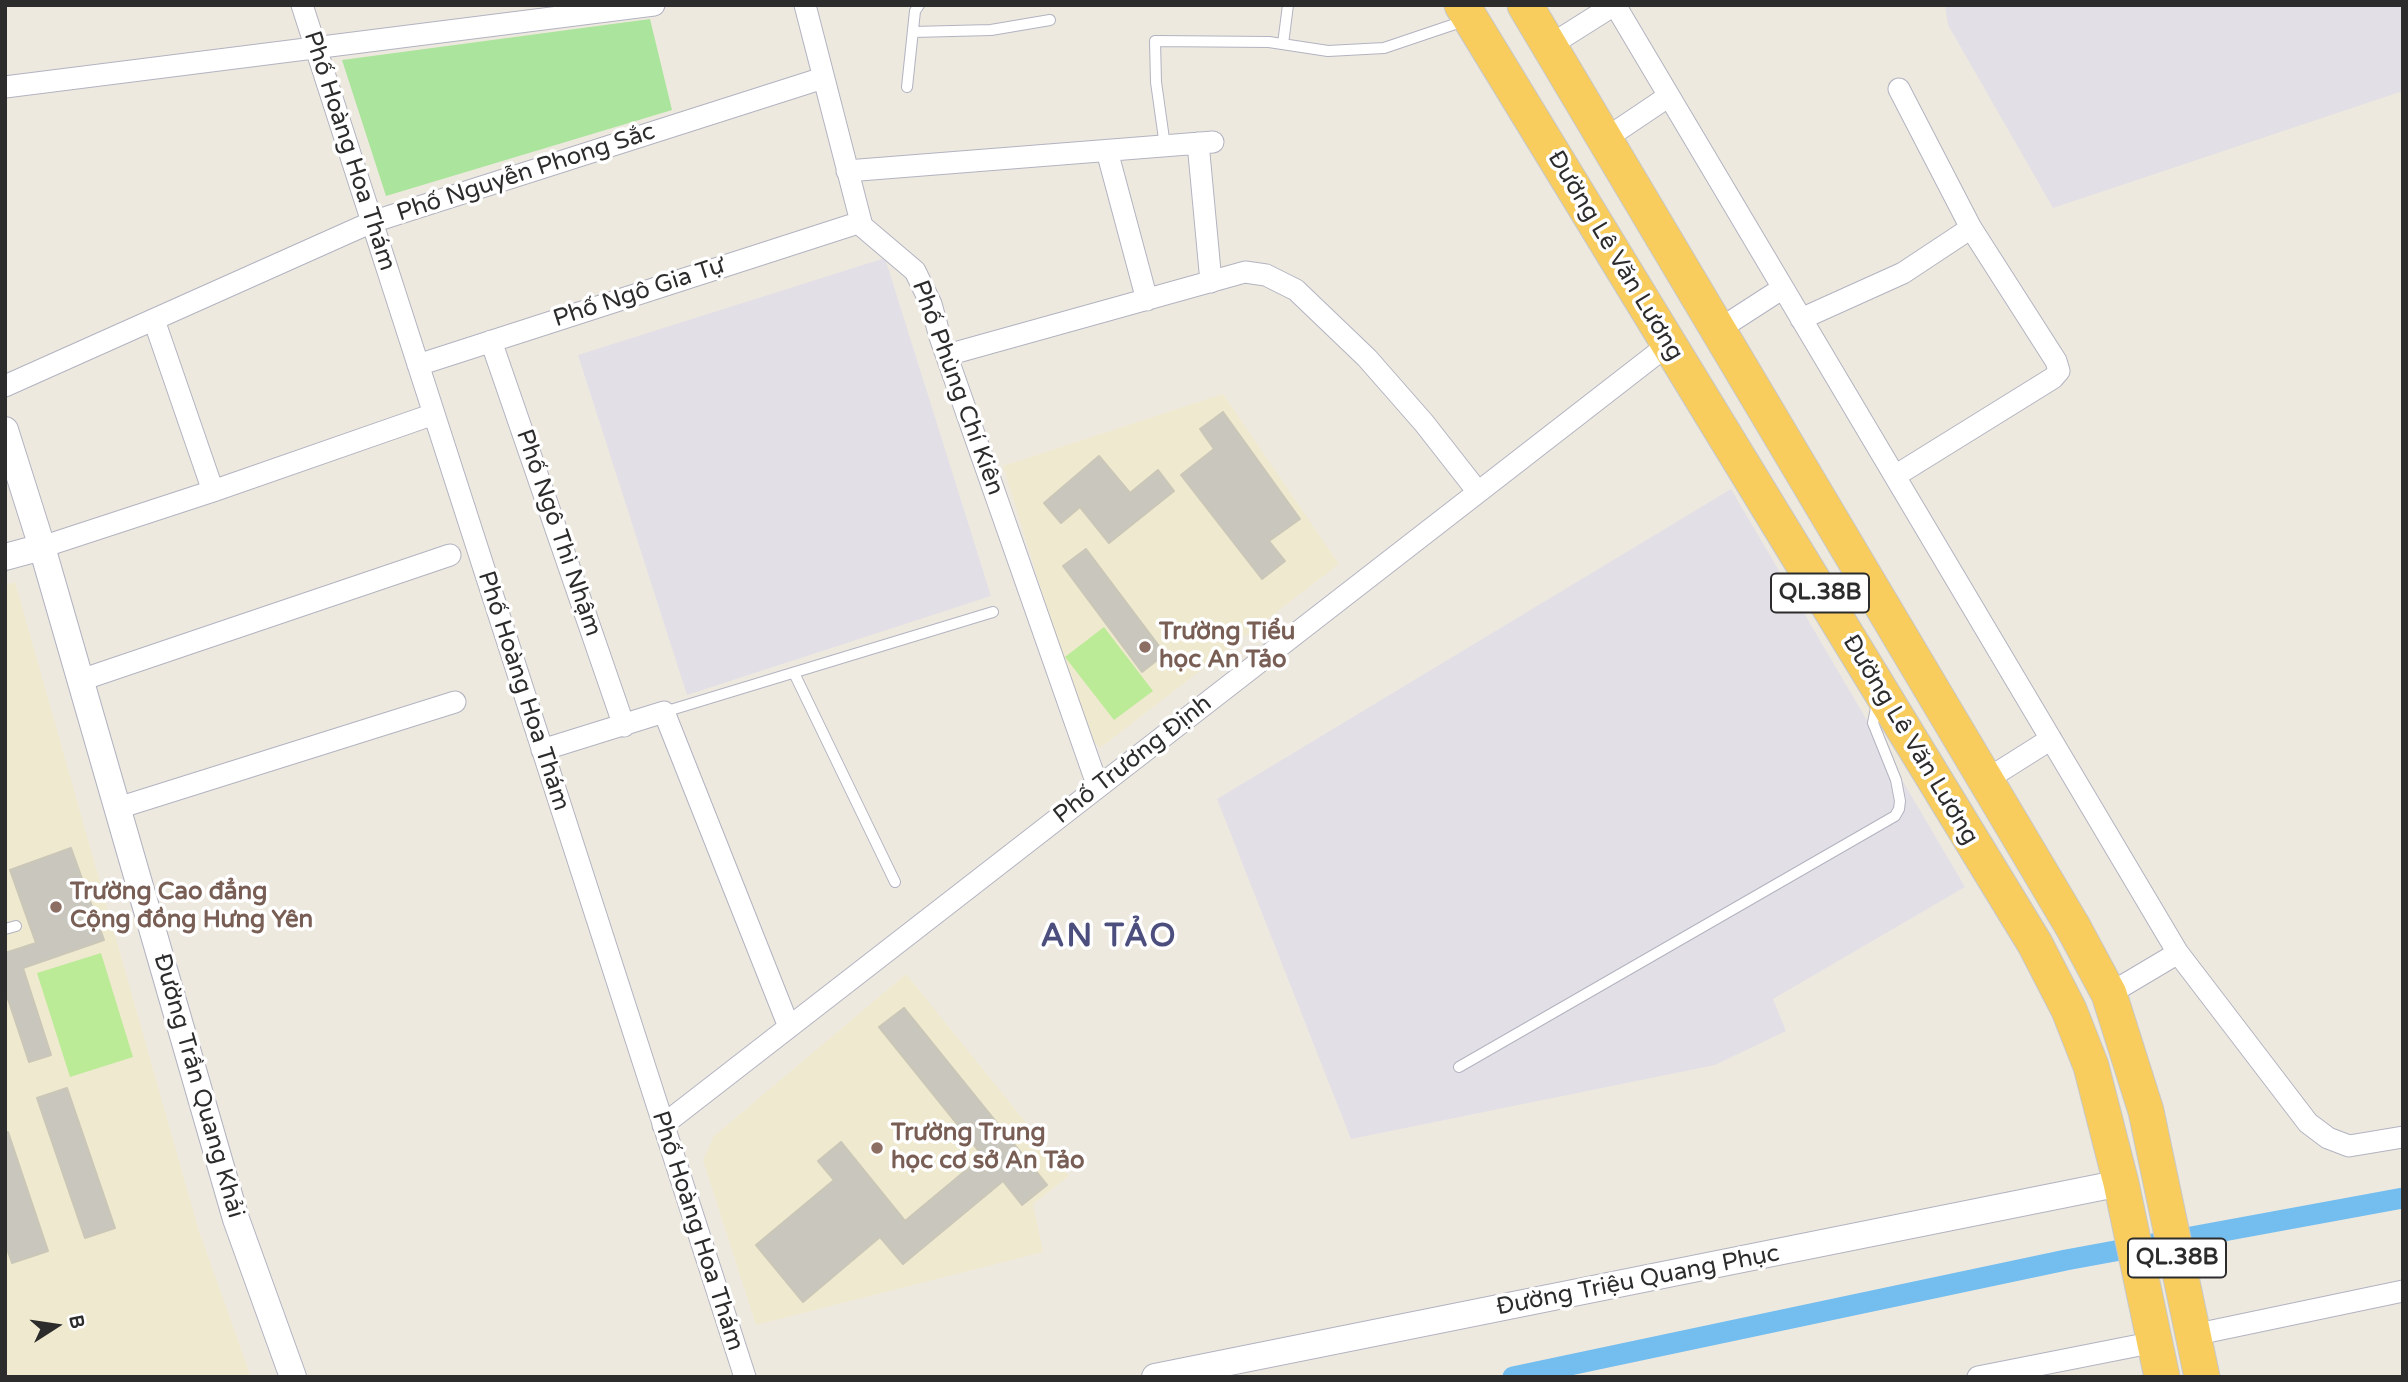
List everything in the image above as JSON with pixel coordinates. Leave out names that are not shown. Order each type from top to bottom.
[{"type":"highway","name":"Đường Lê Văn Lương","points":[[1525,5],[2073,927],[2109,994],[2146,1111],[2202,1377]]},
{"type":"highway","name":"Đường Lê Văn Lương","points":[[1466,12],[2035,944],[2069,1010],[2091,1066],[2123,1194],[2162,1377]]},
{"type":"street","name":"Phố Hoàng Hoa Thám","points":[[302,5],[745,1377]]},
{"type":"street","points":[[5,87],[654,5]]},
{"type":"street","points":[[805,5],[861,222]]},
{"type":"street","points":[[1549,46],[1614,5],[2178,953],[2308,1123],[2328,1138],[2349,1146],[2403,1137]]},
{"type":"street","name":"Phố Nguyễn Phong Sắc","points":[[5,386],[372,222],[823,78]]},
{"type":"street","points":[[1895,476],[2053,378],[2059,371],[2056,361],[1970,228],[1899,89]]},
{"type":"street","points":[[1605,139],[1669,96]]},
{"type":"street","points":[[847,171],[1205,143],[1211,282]]},
{"type":"street","points":[[1107,151],[1147,300]]},
{"type":"street","name":"Phố Ngô Gia Tự","points":[[418,365],[861,222]]},
{"type":"street","name":"Phố Phùng Chí Kiên","points":[[861,222],[862,226],[915,271],[931,304],[1098,787]]},
{"type":"street","points":[[1801,318],[1903,273],[1970,228]]},
{"type":"street","points":[[947,355],[1245,272],[1266,275],[1296,290],[1367,358],[1424,423],[1478,492]]},
{"type":"street","points":[[1718,330],[1783,288]]},
{"type":"street","points":[[154,320],[213,491]]},
{"type":"street","name":"Phố Ngô Thì Nhậm","points":[[491,341],[624,726]]},
{"type":"street","name":"Phố Trương Định","points":[[663,1125],[1669,344]]},
{"type":"street","points":[[5,557],[213,491],[433,414]]},
{"type":"street","name":"Đường Trần Quang Khải","points":[[5,430],[81,680],[236,1219],[293,1377]]},
{"type":"street","points":[[81,680],[450,555]]},
{"type":"street","points":[[118,808],[455,702]]},
{"type":"street","points":[[542,750],[664,712],[789,1027]]},
{"type":"street","points":[[1986,780],[2051,739]]},
{"type":"street","points":[[2109,994],[2178,953]]},
{"type":"street","name":"Đường Triệu Quang Phục","points":[[1155,1377],[2123,1194]]},
{"type":"street","points":[[2192,1327],[2403,1292]]},
{"type":"street","points":[[1978,1377],[2152,1331]]},
{"type":"lane","points":[[907,87],[915,11],[919,5]]},
{"type":"lane","points":[[1283,44],[1287,5]]},
{"type":"lane","points":[[1165,146],[1156,82],[1155,41],[1223,40],[1283,44],[1328,51],[1384,48],[1466,12]]},
{"type":"lane","points":[[914,32],[991,30],[1050,20]]},
{"type":"lane","points":[[664,712],[993,612]]},
{"type":"lane","points":[[794,673],[895,881]]},
{"type":"lane","points":[[1459,1067],[1895,816],[1899,809],[1896,780],[1873,723],[1876,708],[1885,698]]},
{"type":"shaded area","points":[[1945,5],[2403,5],[2403,91],[2053,208],[1948,25]]},
{"type":"shaded area","points":[[885,258],[991,596],[687,695],[578,355]]},
{"type":"shaded area","name":"Trường Tiểu học An Tảo","points":[[1223,394],[1339,564],[1100,748],[1085,731],[1003,466]]},
{"type":"shaded area","points":[[1731,489],[1965,887],[1773,999],[1786,1031],[1715,1065],[1351,1139],[1217,799]]},
{"type":"shaded area","name":"Trường Cao đẳng Cộng đồng Hưng Yên","points":[[15,582],[198,1228],[251,1377],[5,1377],[5,585]]},
{"type":"shaded area","name":"Trường Trung học cơ sở An Tảo","points":[[906,974],[1069,1176],[1033,1204],[1043,1252],[756,1325],[703,1160],[714,1136]]},
{"type":"green space","points":[[650,19],[672,110],[386,196],[342,60]]},
{"type":"green space","points":[[1104,627],[1153,691],[1114,720],[1065,657]]},
{"type":"green space","points":[[101,953],[133,1057],[70,1077],[37,973]]},
{"type":"building","points":[[1223,412],[1300,519],[1269,541],[1285,561],[1262,579],[1181,475],[1214,449],[1200,429]]},
{"type":"building","points":[[1099,456],[1130,493],[1158,470],[1174,491],[1109,543],[1080,507],[1061,523],[1044,503]]},
{"type":"building","points":[[1086,549],[1165,654],[1142,672],[1063,566]]},
{"type":"building","points":[[71,848],[104,940],[23,968],[51,1055],[29,1062],[5,990],[5,953],[36,943],[10,870]]},
{"type":"building","points":[[904,1008],[1047,1185],[1022,1205],[1003,1181],[903,1264],[880,1237],[803,1302],[756,1245],[834,1180],[818,1161],[841,1142],[905,1221],[983,1156],[879,1027]]},
{"type":"building","points":[[67,1088],[115,1228],[85,1238],[37,1098]]},
{"type":"building","points":[[5,1132],[8,1132],[48,1251],[12,1263],[5,1243]]},
{"type":"waterway","points":[[1513,1377],[2066,1260],[2403,1198]]},
{"type":"place","name":"Trường Tiểu học An Tảo","points":[[1145,647]]},
{"type":"place","name":"Trường Cao đẳng Cộng đồng Hưng Yên","points":[[56,907]]},
{"type":"place","name":"Trường Trung học cơ sở An Tảo","points":[[877,1148]]},
{"type":"district","name":"AN TẢO","points":[[1109,938]]}]
